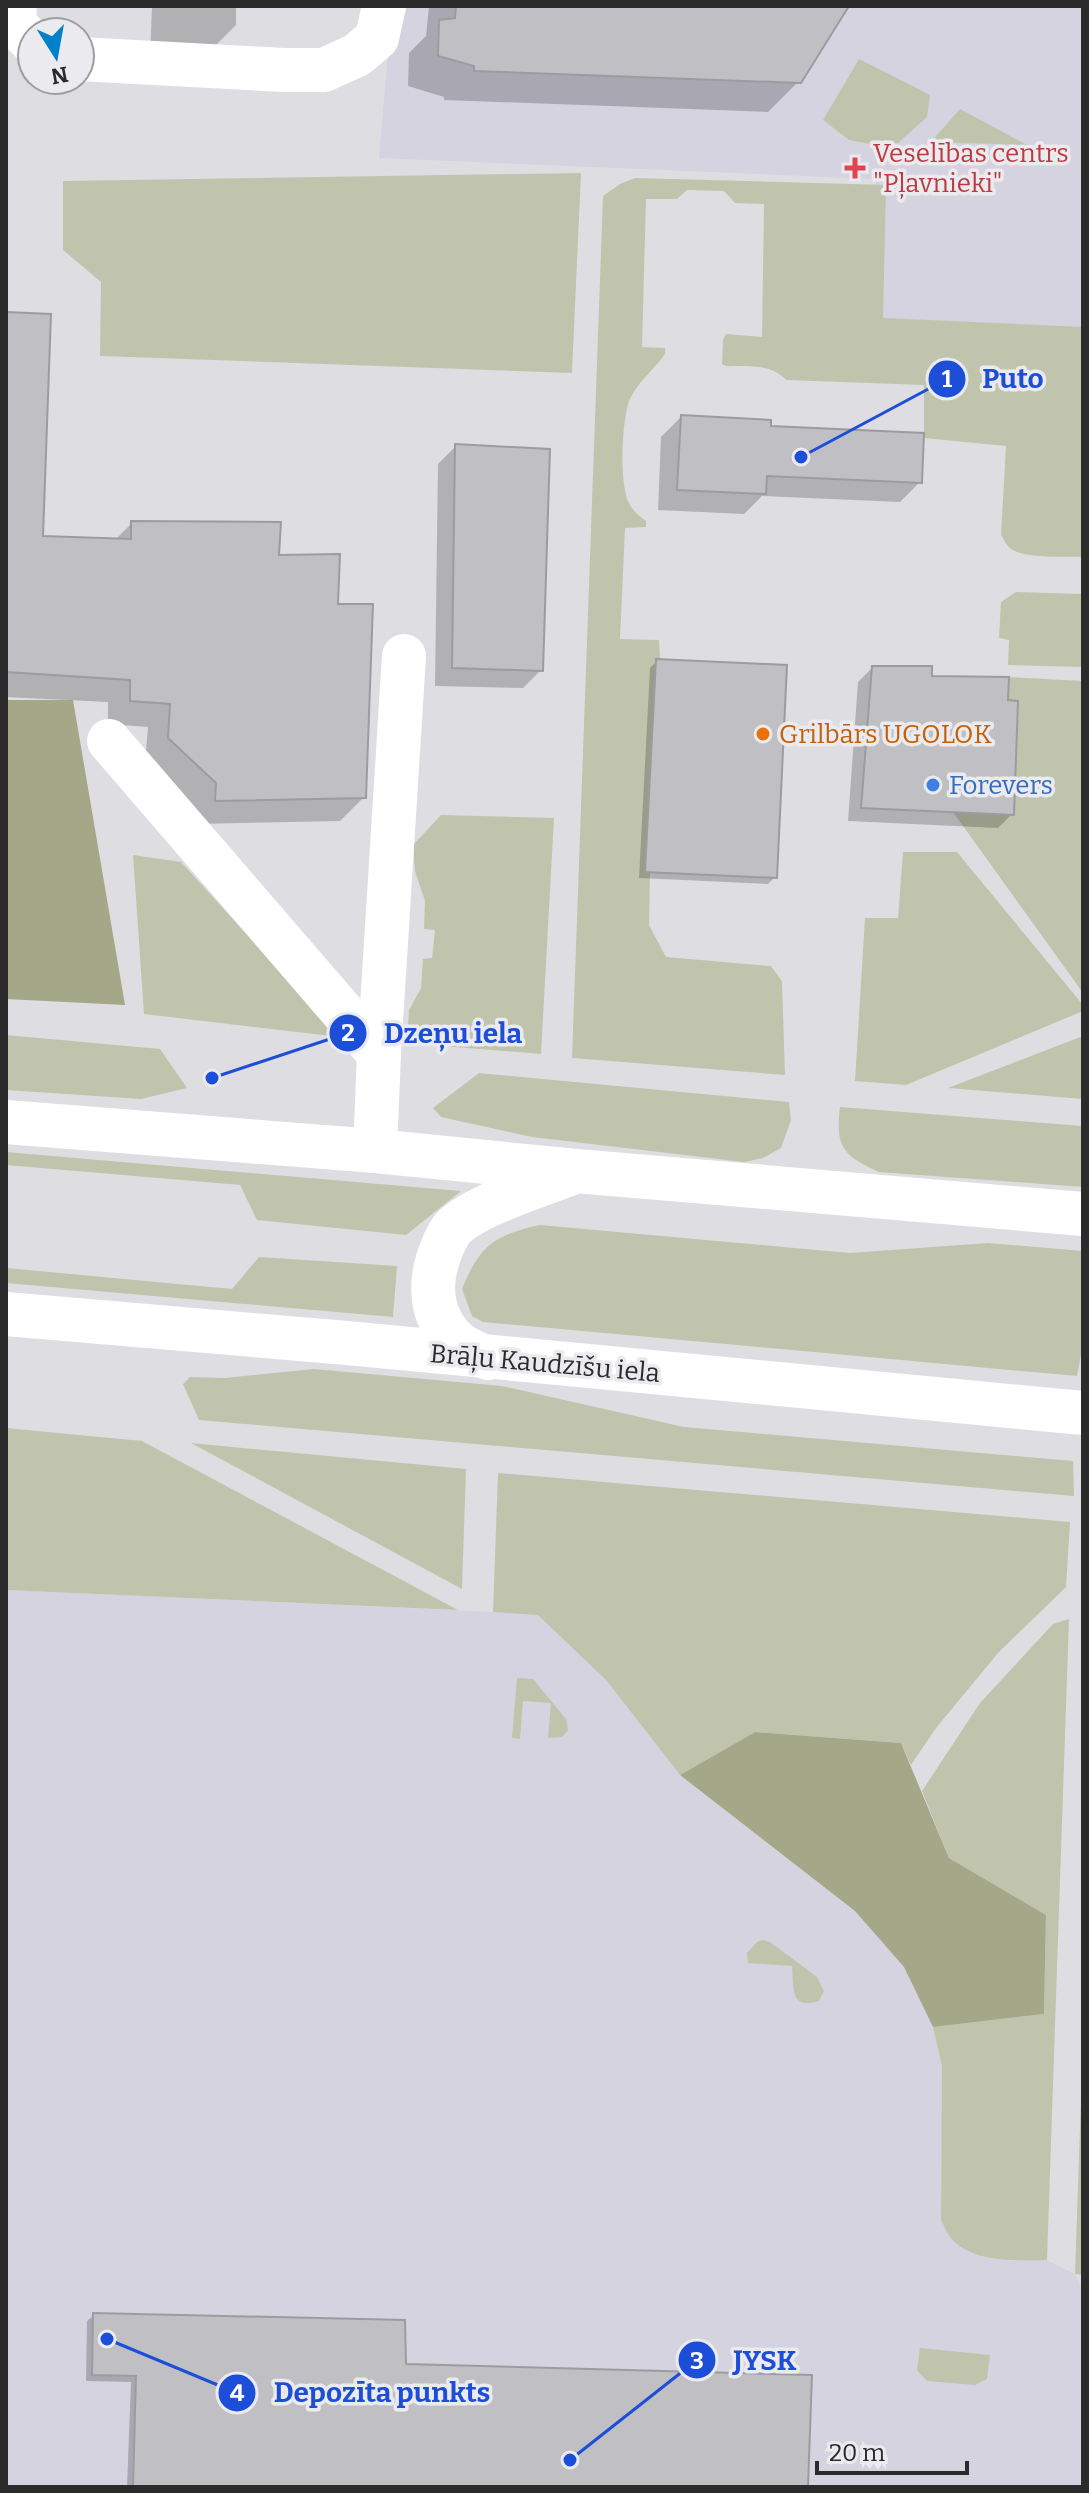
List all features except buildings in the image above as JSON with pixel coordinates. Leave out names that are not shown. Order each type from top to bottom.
[{"type":"street","points":[[15,6],[16,26]]},
{"type":"street","points":[[96,60],[324,70],[357,55],[377,38],[384,6]]},
{"type":"street","points":[[375,1151],[404,656]]},
{"type":"street","points":[[109,741],[379,1054]]},
{"type":"street","points":[[6,1122],[375,1151],[1083,1214]]},
{"type":"street","points":[[488,1358],[462,1347],[449,1335],[441,1320],[432,1298],[437,1259],[452,1228],[462,1221],[518,1193],[576,1171]]},
{"type":"street","name":"Brāļu Kaudzīšu iela","points":[[6,1314],[1083,1413]]},
{"type":"shaded area","name":"Veselības centrs \"Pļavnieki\"","points":[[392,6],[1083,6],[1083,333],[868,328],[876,179],[379,158]]},
{"type":"shaded area","points":[[6,1590],[538,1614],[606,1680],[680,1775],[855,1911],[904,1967],[933,2027],[942,2066],[941,2220],[951,2238],[971,2252],[1010,2261],[1047,2260],[1075,2274],[1083,2292],[1083,2487],[6,2487]]},
{"type":"green space","points":[[859,59],[930,95],[927,117],[898,143],[876,145],[849,140],[823,120]]},
{"type":"green space","points":[[960,109],[1027,145],[931,142]]},
{"type":"green space","points":[[581,173],[572,373],[100,356],[101,282],[63,250],[63,181]]},
{"type":"green space","points":[[635,178],[886,185],[883,318],[1083,327],[1083,557],[1020,553],[1009,547],[1001,535],[1006,446],[924,438],[924,385],[786,380],[766,368],[722,364],[726,334],[762,337],[764,204],[735,203],[724,191],[687,190],[677,199],[646,199],[642,347],[665,348],[665,354],[635,390],[626,414],[622,454],[626,494],[632,508],[646,521],[646,527],[625,528],[620,639],[659,640],[645,871],[650,872],[649,925],[666,957],[771,966],[782,981],[785,1075],[572,1058],[603,196]]},
{"type":"green space","points":[[1016,592],[1083,594],[1083,667],[1008,665],[1009,640],[999,638],[1001,602]]},
{"type":"green space","points":[[1009,677],[1083,681],[1083,993],[953,812],[1013,814],[1018,701],[1008,700]]},
{"type":"green space","points":[[6,700],[73,700],[125,1005],[6,999]]},
{"type":"green space","points":[[441,815],[554,818],[541,1054],[407,1043],[409,1010],[421,988],[423,959],[432,958],[435,930],[424,929],[425,901],[415,871],[413,845]]},
{"type":"green space","points":[[903,852],[957,852],[1083,1005],[1083,1011],[906,1085],[855,1081],[865,918],[898,918]]},
{"type":"green space","points":[[133,855],[181,862],[340,1037],[144,1014]]},
{"type":"green space","points":[[6,1035],[160,1049],[187,1088],[141,1099],[6,1090]]},
{"type":"green space","points":[[1083,1036],[1083,1099],[948,1088]]},
{"type":"green space","points":[[479,1073],[789,1102],[791,1120],[781,1148],[763,1158],[744,1162],[532,1137],[441,1117],[433,1108]]},
{"type":"green space","points":[[840,1107],[1083,1126],[1083,1187],[879,1172],[857,1161],[844,1148],[839,1132]]},
{"type":"green space","points":[[6,1152],[461,1191],[406,1235],[257,1220],[240,1185],[6,1165]]},
{"type":"green space","points":[[540,1225],[850,1253],[988,1243],[1083,1251],[1083,1344],[1077,1376],[483,1322],[472,1316],[462,1289],[482,1252],[500,1238]]},
{"type":"green space","points":[[259,1257],[397,1266],[393,1317],[6,1283],[6,1268],[232,1289]]},
{"type":"green space","points":[[314,1369],[502,1386],[684,1427],[1073,1461],[1074,1496],[199,1420],[183,1384],[190,1377],[225,1378]]},
{"type":"green space","points":[[6,1428],[142,1441],[458,1610],[6,1590]]},
{"type":"green space","points":[[191,1443],[466,1469],[462,1589]]},
{"type":"green space","points":[[498,1473],[1070,1522],[1066,1587],[998,1653],[936,1728],[911,1765],[901,1743],[755,1732],[680,1775],[606,1680],[538,1615],[493,1612]]},
{"type":"green space","points":[[1069,1619],[1047,2260],[995,2259],[970,2252],[959,2245],[941,2220],[942,2066],[933,2027],[1044,2014],[1046,1915],[949,1858],[922,1791],[980,1703],[1053,1624]]},
{"type":"green space","points":[[517,1678],[533,1679],[566,1719],[568,1730],[562,1737],[548,1738],[551,1703],[523,1701],[520,1739],[512,1738]]},
{"type":"green space","points":[[755,1732],[901,1743],[949,1858],[1046,1915],[1044,2014],[933,2027],[904,1967],[855,1911],[680,1775]]},
{"type":"green space","points":[[763,1940],[817,1977],[824,1991],[819,2001],[802,2003],[798,2000],[792,1966],[748,1963],[747,1953]]},
{"type":"green space","points":[[1083,2039],[1083,2275],[1075,2274]]},
{"type":"green space","points":[[920,2348],[990,2355],[987,2379],[975,2385],[927,2381],[917,2370]]},
{"type":"place","name":"Veselības centrs \"Pļavnieki\"","points":[[855,168]]},
{"type":"place","name":"Puto","points":[[801,457]]},
{"type":"place","name":"Grilbārs UGOLOK","points":[[763,734]]},
{"type":"place","name":"Forevers","points":[[933,785]]},
{"type":"place","name":"Dzeņu iela","points":[[212,1078]]},
{"type":"place","name":"Depozīta punkts","points":[[107,2339]]},
{"type":"place","name":"JYSK","points":[[570,2460]]}]
